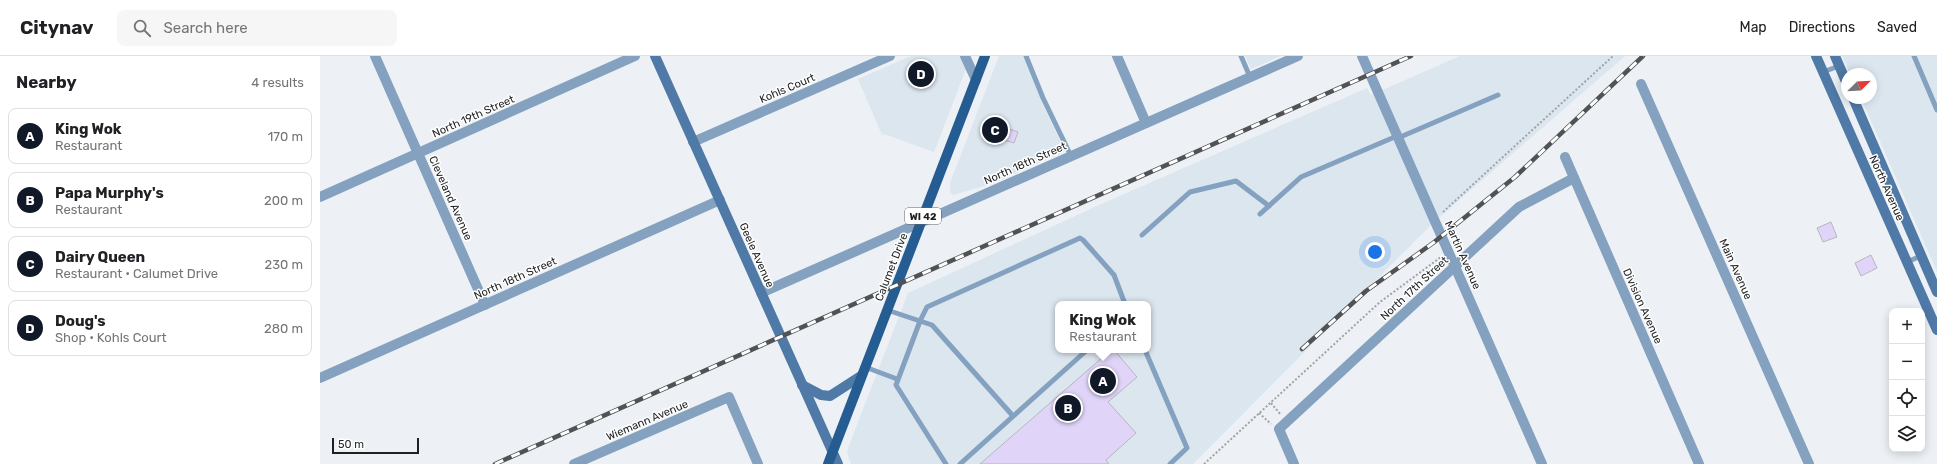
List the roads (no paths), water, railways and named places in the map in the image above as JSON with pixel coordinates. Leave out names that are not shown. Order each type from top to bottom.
[{"type":"main road","name":"Geele Avenue","points":[[655,56],[838,464]]},
{"type":"main road","name":"Calumet Drive","points":[[828,464],[985,56]]},
{"type":"main road","name":"North Avenue","points":[[1816,56],[1937,330]]},
{"type":"main road","points":[[1835,56],[1841,70]]},
{"type":"main road","name":"North Avenue","points":[[1856,104],[1937,292]]},
{"type":"main road","points":[[802,384],[821,395],[830,396],[863,372]]},
{"type":"street","name":"Cleveland Avenue","points":[[375,56],[485,305]]},
{"type":"street","name":"North 19th Street","points":[[320,197],[635,56]]},
{"type":"street","name":"Kohls Court","points":[[693,142],[890,56]]},
{"type":"street","points":[[965,56],[976,80]]},
{"type":"street","points":[[1117,56],[1146,123]]},
{"type":"street","name":"North 18th Street","points":[[761,293],[1298,56]]},
{"type":"street","name":"Martin Avenue","points":[[1362,56],[1542,464]]},
{"type":"street","name":"Main Avenue","points":[[1641,84],[1809,464]]},
{"type":"street","name":"Division Avenue","points":[[1565,157],[1699,464]]},
{"type":"street","name":"North 17th Street","points":[[1294,464],[1279,429],[1519,207],[1574,178]]},
{"type":"street","name":"North 18th Street","points":[[320,378],[720,200]]},
{"type":"street","name":"Wiemann Avenue","points":[[574,464],[729,397],[758,464]]},
{"type":"lane","points":[[1026,56],[1043,98],[1071,156]]},
{"type":"lane","points":[[1241,56],[1250,77]]},
{"type":"lane","points":[[1914,56],[1937,110]]},
{"type":"lane","points":[[1823,72],[1839,66]]},
{"type":"lane","points":[[1260,214],[1301,177],[1498,95]]},
{"type":"lane","points":[[1142,235],[1190,192],[1236,181],[1269,206]]},
{"type":"lane","points":[[946,464],[897,387],[898,379],[920,321],[927,307],[1080,238],[1114,275],[1124,301]]},
{"type":"lane","points":[[1907,262],[1921,256]]},
{"type":"lane","points":[[887,310],[932,325],[1013,416]]},
{"type":"lane","points":[[960,464],[1084,353]]},
{"type":"lane","points":[[1146,353],[1187,448],[1170,464]]},
{"type":"lane","points":[[863,372],[898,379]]},
{"type":"railway","points":[[495,464],[1411,56]]},
{"type":"railway","points":[[1302,349],[1366,291],[1433,243],[1515,177],[1643,56]]},
{"type":"place","name":"Doug's","points":[[921,74]]},
{"type":"place","name":"Dairy Queen","points":[[995,130]]},
{"type":"place","name":"King Wok","points":[[1103,381]]},
{"type":"place","name":"Papa Murphy's","points":[[1068,408]]}]
